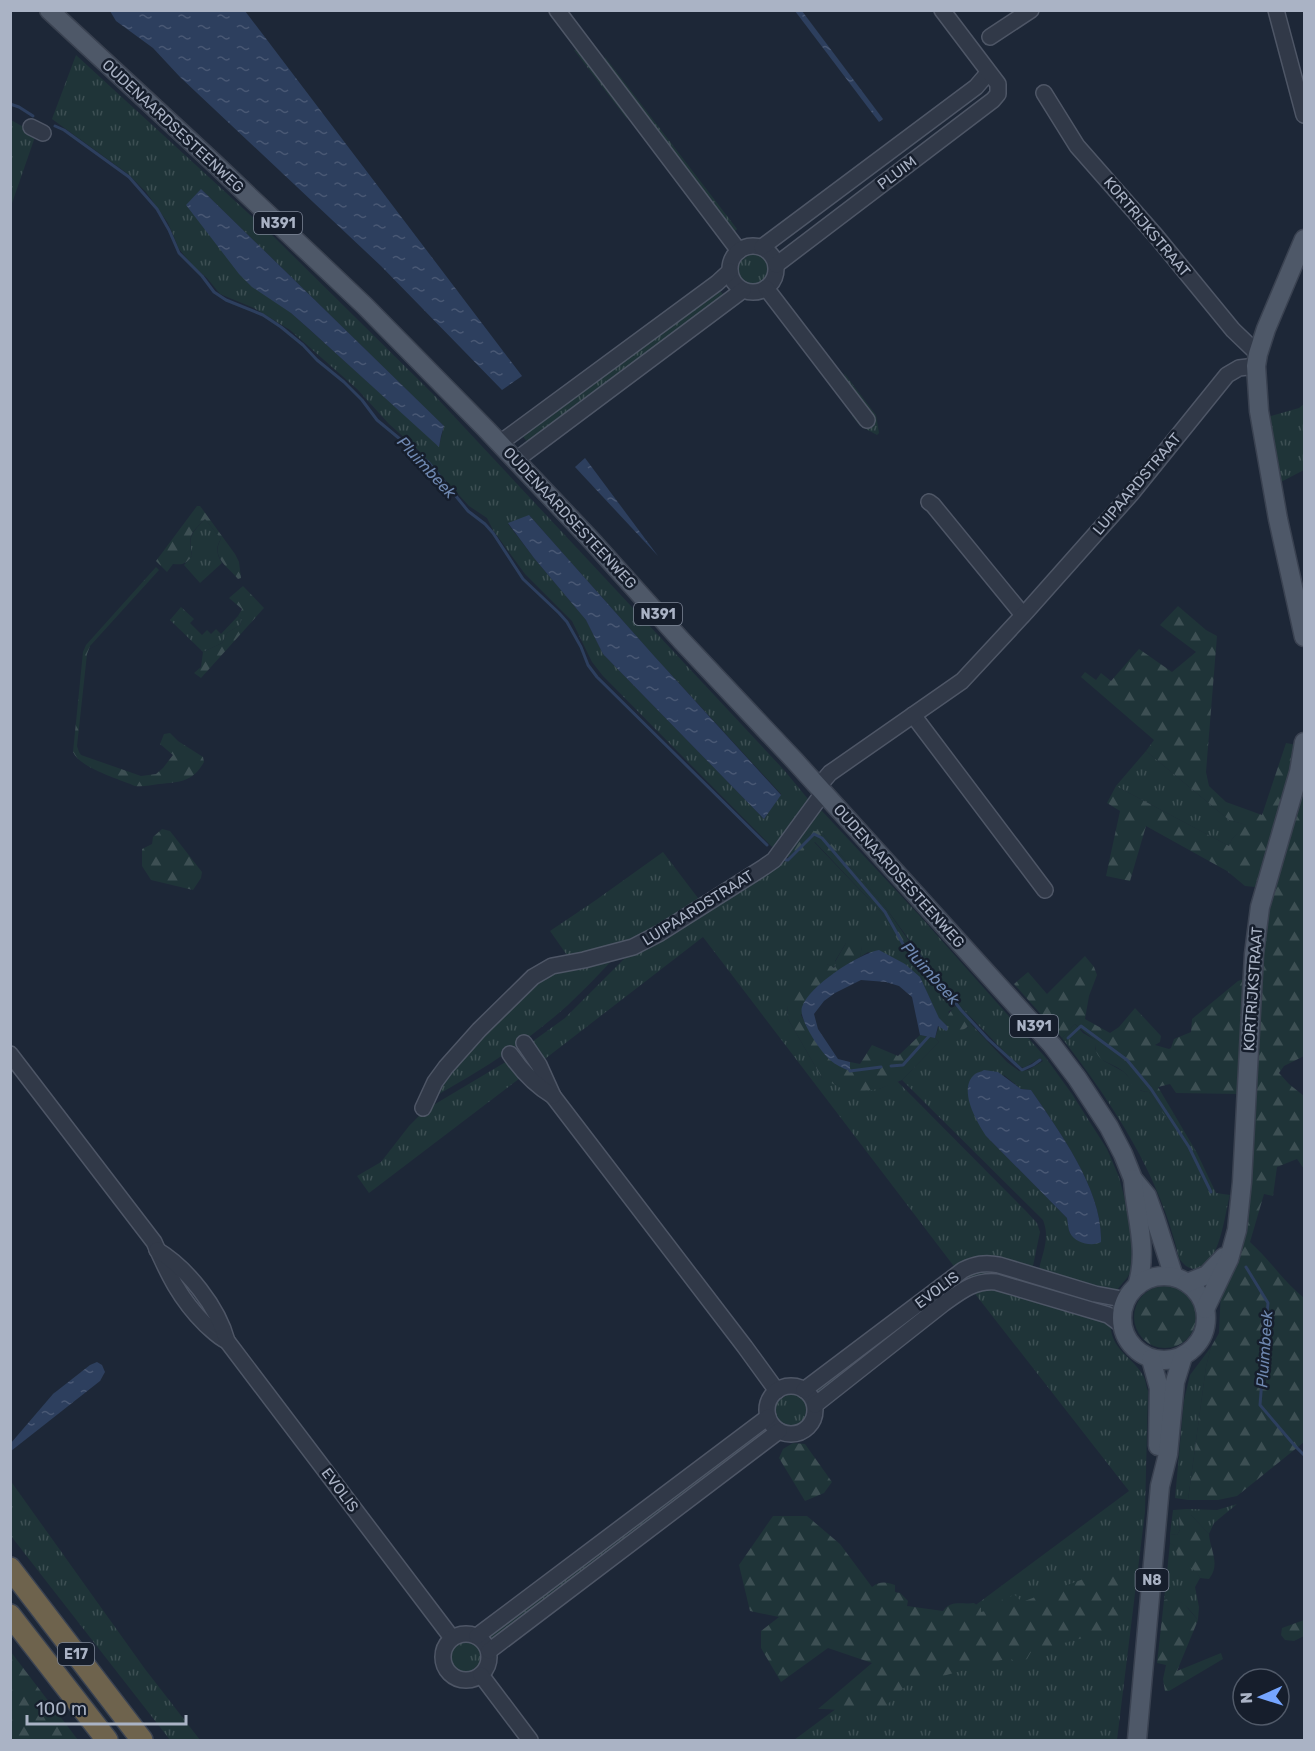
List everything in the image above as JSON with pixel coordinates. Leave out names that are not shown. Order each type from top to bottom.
[{"type":"highway","name":"E17","points":[[10,1568],[142,1740]]},
{"type":"highway","name":"E17","points":[[10,1615],[107,1740]]},
{"type":"main road","name":"OUDENAARDSESTEENWEG","points":[[49,10],[365,306],[500,443],[821,790],[1052,1045],[1109,1127],[1124,1154],[1133,1179],[1143,1250],[1142,1274],[1132,1293]]},
{"type":"main road","points":[[1305,239],[1266,329],[1257,360],[1259,411],[1278,519],[1305,637]]},
{"type":"main road","name":"KORTRIJKSTRAAT","points":[[1205,1309],[1229,1259],[1239,1215],[1254,954],[1260,906],[1299,772],[1305,742]]},
{"type":"main road","name":"OUDENAARDSESTEENWEG","points":[[1133,1179],[1147,1196],[1180,1280]]},
{"type":"main road","name":"KORTRIJKSTRAAT","points":[[1180,1280],[1207,1275],[1214,1270],[1234,1242]]},
{"type":"main road","name":"N8","points":[[1132,1293],[1154,1277],[1180,1280]]},
{"type":"main road","points":[[1180,1280],[1201,1297],[1205,1309]]},
{"type":"main road","points":[[1132,1293],[1122,1315],[1126,1336],[1132,1346],[1151,1359],[1173,1360],[1183,1356]]},
{"type":"main road","name":"N8","points":[[1160,1486],[1168,1454],[1175,1382],[1183,1356],[1199,1342],[1204,1332],[1205,1309]]},
{"type":"main road","name":"N8","points":[[1137,1740],[1160,1486],[1159,1388],[1151,1359]]},
{"type":"street","points":[[557,10],[739,251]]},
{"type":"street","name":"PLUIM","points":[[776,265],[998,94],[998,84],[942,10]]},
{"type":"street","points":[[990,37],[1031,10]]},
{"type":"street","points":[[1276,10],[1305,115]]},
{"type":"street","name":"PLUIM","points":[[762,247],[976,87],[988,73]]},
{"type":"street","name":"KORTRIJKSTRAAT","points":[[1044,93],[1063,120],[1077,146],[1156,236],[1257,360]]},
{"type":"street","points":[[746,247],[762,247],[773,258],[776,265],[774,278],[766,288],[755,292],[743,290],[734,282],[730,263],[739,251],[746,247]]},
{"type":"street","points":[[500,443],[717,283],[730,271]]},
{"type":"street","points":[[766,288],[867,420]]},
{"type":"street","points":[[516,460],[743,290]]},
{"type":"street","name":"LUIPAARDSTRAAT","points":[[423,1108],[435,1082],[447,1067],[479,1030],[533,977],[552,966],[633,947],[660,933],[774,860],[830,773],[962,681],[1131,494],[1227,375],[1257,360]]},
{"type":"street","points":[[929,502],[1023,615]]},
{"type":"street","points":[[913,715],[1045,890]]},
{"type":"street","points":[[524,1043],[539,1065],[553,1096],[777,1391]]},
{"type":"street","name":"EVOLIS","points":[[10,1054],[154,1242],[176,1289],[188,1305],[219,1338],[227,1341],[452,1638]]},
{"type":"street","points":[[510,1054],[525,1073],[553,1096]]},
{"type":"street","name":"EVOLIS","points":[[804,1390],[963,1270],[976,1264],[999,1265],[1095,1293],[1132,1293]]},
{"type":"street","name":"EVOLIS","points":[[779,1431],[793,1434],[806,1429],[814,1418],[814,1405],[943,1304],[984,1281],[996,1282],[1108,1315],[1123,1326]]},
{"type":"street","points":[[489,1651],[779,1431],[768,1417],[769,1403],[777,1391],[793,1386],[804,1390],[809,1394],[814,1405]]},
{"type":"street","points":[[477,1636],[768,1417]]},
{"type":"street","points":[[460,1634],[477,1636],[489,1651],[487,1667],[481,1675],[472,1680],[459,1680],[445,1668],[442,1656],[446,1645],[460,1634]]},
{"type":"street","points":[[481,1675],[530,1740]]},
{"type":"green space","points":[[574,50],[579,50],[627,112],[627,119]]},
{"type":"green space","points":[[76,55],[270,233],[436,397],[784,770],[808,799],[775,850],[603,676],[592,662],[572,621],[525,574],[487,518],[469,506],[417,449],[389,424],[357,389],[290,330],[254,308],[220,294],[179,249],[168,223],[146,192],[128,174],[52,119]],"holes":[[[201,189],[444,426],[439,446],[291,313]],[[530,516],[781,794],[764,819],[603,654],[586,620],[508,524]]]},
{"type":"green space","points":[[605,57],[737,229],[734,232],[605,64]]},
{"type":"green space","points":[[11,120],[36,134],[11,206]]},
{"type":"green space","points":[[753,254],[764,258],[768,269],[764,280],[753,284],[742,280],[738,269],[742,258]]},
{"type":"green space","points":[[717,287],[726,298],[530,446],[522,435]]},
{"type":"green space","points":[[844,373],[876,415],[879,433],[877,435],[860,426],[852,416],[855,413]]},
{"type":"green space","points":[[1304,404],[1304,470],[1277,484],[1267,417],[1299,408]]},
{"type":"green space","points":[[197,506],[200,506],[235,554],[239,562],[241,578],[238,579],[222,561],[218,551],[221,539],[205,519],[191,535],[192,556],[188,561],[173,564],[167,572],[156,561]]},
{"type":"green space","points":[[205,519],[221,539],[217,551],[222,563],[200,583],[184,565],[192,556],[192,536]]},
{"type":"green space","points":[[156,567],[159,570],[90,646],[87,654],[77,746],[81,755],[141,776],[156,774],[173,755],[160,744],[164,734],[170,733],[203,757],[204,762],[195,774],[185,780],[135,786],[91,768],[77,758],[73,752],[83,652],[86,645]]},
{"type":"green space","points":[[243,586],[264,608],[201,678],[194,673],[201,667],[203,652],[222,643],[227,633],[240,625],[242,619],[238,616],[242,609],[229,598]]},
{"type":"green space","points":[[1178,606],[1206,630],[1217,636],[1206,772],[1209,786],[1226,802],[1262,815],[1286,743],[1297,745],[1271,842],[1255,887],[1245,886],[1227,871],[1146,826],[1130,881],[1106,876],[1120,811],[1107,803],[1116,786],[1229,846],[1232,839],[1246,825],[1229,820],[1146,751],[1154,740],[1081,677],[1085,672],[1096,680],[1101,673],[1111,681],[1139,649],[1172,672],[1196,652],[1160,625]]},
{"type":"green space","points":[[181,607],[194,619],[190,623],[202,635],[207,630],[211,634],[216,629],[221,634],[238,616],[242,619],[240,625],[227,633],[222,643],[203,652],[170,620]]},
{"type":"green space","points":[[1146,751],[1229,820],[1247,825],[1232,839],[1229,846],[1116,786]]},
{"type":"green space","points":[[1304,764],[1304,1056],[1284,1066],[1279,1073],[1304,1096],[1304,1169],[1297,1159],[1277,1167],[1273,1196],[1264,1194],[1250,1242],[1304,1298],[1304,1442],[1237,1496],[1218,1500],[1188,1500],[1206,1367],[1211,1347],[1219,1333],[1221,1289],[1232,1271],[1257,952]]},
{"type":"green space","points":[[818,810],[822,811],[919,915],[1046,1058],[1107,1149],[1119,1177],[1129,1215],[1134,1247],[1132,1269],[1115,1292],[1042,1273],[1039,1269],[1046,1238],[1043,1220],[902,1080],[939,1042],[935,1038],[939,1026],[947,1026],[939,1019],[920,977],[868,952],[860,957],[862,946],[846,943],[835,961],[836,965],[833,968],[827,964],[787,1005],[788,1019],[822,1078],[879,1089],[897,1081],[1025,1210],[1037,1223],[1040,1232],[1033,1266],[956,1269],[703,937],[541,1062],[529,1044],[565,1018],[631,952],[774,864],[791,859],[814,842],[882,913],[905,948],[915,954],[955,1007],[948,1012],[967,1028],[970,1023],[1007,1062],[1019,1071],[1028,1070],[1043,1061],[1040,1058],[1024,1068],[1017,1065],[963,1009],[883,904],[823,834],[810,831],[786,856],[782,852]],"holes":[[[1004,1075],[1021,1089],[1031,1090],[1077,1162],[1095,1202],[1100,1222],[1101,1242],[1070,1234],[1067,1218],[986,1136]]]},
{"type":"green space","points":[[162,829],[170,831],[202,872],[193,890],[151,880],[142,866],[142,849],[152,844],[153,837]]},
{"type":"green space","points":[[810,831],[819,831],[823,834],[883,904],[911,944],[907,949],[901,946],[882,913],[815,842],[792,859],[786,856]]},
{"type":"green space","points":[[663,852],[701,902],[623,947],[569,958],[550,931]]},
{"type":"green space","points":[[860,941],[862,946],[860,957],[845,967],[801,1015],[820,1048],[833,1061],[850,1071],[850,1062],[860,1064],[872,1045],[898,1056],[920,1035],[935,1038],[939,1042],[902,1080],[879,1089],[850,1093],[822,1078],[788,1019],[787,1005],[788,998],[811,969],[822,963],[834,968],[846,943]]},
{"type":"green space","points":[[617,955],[568,1005],[535,1032],[483,1068],[427,1101],[431,1093],[535,978]]},
{"type":"green space","points":[[1085,956],[1097,975],[1089,996],[1085,1019],[1110,1033],[1119,1027],[1135,1008],[1161,1036],[1160,1042],[1155,1045],[1169,1049],[1174,1039],[1191,1032],[1192,1019],[1238,981],[1246,980],[1238,1094],[1176,1093],[1170,1084],[1158,1087],[1174,1114],[1167,1119],[1149,1092],[1134,1088],[1125,1073],[1100,1058],[1095,1048],[1095,1040],[1075,1024],[1062,1038],[1014,984],[1028,972],[1047,994]]},
{"type":"green space","points":[[959,1004],[973,1021],[962,1029],[953,1028],[947,1021],[951,1010]]},
{"type":"green space","points":[[1075,1024],[1083,1033],[1095,1040],[1095,1049],[1104,1061],[1124,1072],[1141,1091],[1149,1092],[1167,1118],[1174,1114],[1197,1153],[1216,1193],[1230,1195],[1220,1238],[1210,1260],[1203,1267],[1189,1268],[1179,1258],[1171,1227],[1147,1169],[1116,1115],[1062,1038]]},
{"type":"green space","points":[[509,1060],[524,1075],[369,1193],[357,1176],[381,1162],[409,1126],[425,1110]]},
{"type":"green space","points":[[983,1267],[1030,1278],[1028,1284],[993,1277],[816,1398],[810,1390],[958,1277]]},
{"type":"green space","points":[[981,1286],[1111,1321],[1113,1339],[1145,1380],[1148,1391],[1145,1512],[1117,1740],[794,1740],[1129,1491],[972,1290]]},
{"type":"green space","points":[[1159,1286],[1171,1286],[1183,1291],[1191,1299],[1196,1317],[1191,1335],[1183,1343],[1171,1348],[1159,1348],[1147,1343],[1139,1335],[1134,1323],[1134,1311],[1139,1299],[1147,1291]]},
{"type":"green space","points":[[1211,1347],[1206,1367],[1188,1500],[1175,1498],[1184,1400],[1190,1375]]},
{"type":"green space","points":[[791,1394],[802,1399],[807,1410],[802,1421],[791,1426],[780,1421],[775,1410],[780,1399]]},
{"type":"green space","points":[[767,1423],[773,1431],[491,1645],[485,1636]]},
{"type":"green space","points":[[793,1443],[805,1444],[832,1482],[824,1493],[805,1501],[779,1458],[783,1449]]},
{"type":"green space","points":[[10,1480],[145,1669],[200,1740],[170,1740],[11,1536]]},
{"type":"green space","points":[[1237,1504],[1214,1523],[1209,1534],[1191,1515],[1179,1516],[1180,1530],[1177,1535],[1170,1534],[1173,1510],[1217,1510]]},
{"type":"green space","points":[[1181,1513],[1191,1515],[1209,1534],[1215,1562],[1209,1579],[1200,1578],[1193,1569],[1183,1563],[1175,1547],[1170,1543],[1170,1534],[1177,1535],[1180,1530],[1179,1515]]},
{"type":"green space","points":[[773,1516],[807,1516],[840,1544],[872,1587],[883,1583],[895,1585],[895,1592],[900,1593],[908,1601],[907,1606],[943,1611],[953,1604],[974,1603],[981,1608],[981,1612],[1001,1607],[1002,1599],[1015,1595],[1022,1602],[1118,1566],[1117,1581],[1119,1583],[1116,1589],[1119,1594],[1115,1599],[1114,1609],[1123,1611],[1122,1620],[1119,1624],[1113,1624],[1112,1630],[1031,1652],[1027,1659],[1018,1663],[1009,1658],[906,1686],[881,1709],[861,1711],[818,1709],[872,1663],[828,1648],[781,1682],[761,1648],[761,1631],[779,1617],[750,1611],[739,1565]]},
{"type":"green space","points":[[1170,1543],[1187,1559],[1200,1578],[1195,1587],[1199,1607],[1198,1620],[1180,1602],[1164,1600]]},
{"type":"green space","points":[[1173,1598],[1184,1604],[1198,1620],[1177,1671],[1221,1653],[1223,1659],[1169,1691],[1165,1691],[1163,1679],[1166,1665],[1157,1663],[1164,1600]]},
{"type":"green space","points":[[1304,1620],[1304,1636],[1294,1641],[1285,1640],[1281,1635],[1282,1628]]},
{"type":"green space","points":[[465,1641],[476,1646],[481,1657],[476,1668],[465,1673],[454,1668],[449,1657],[454,1646]]},
{"type":"green space","points":[[11,1652],[78,1740],[11,1740]]},
{"type":"water","points":[[110,11],[245,11],[522,376],[502,390],[381,266],[180,77],[153,48],[116,21]]},
{"type":"water","points":[[795,11],[802,11],[883,119],[879,122]]},
{"type":"water","points":[[201,189],[444,426],[439,447],[291,313],[252,287],[239,274],[186,205]]},
{"type":"water","points":[[585,458],[658,556],[575,467]]},
{"type":"water","points":[[529,515],[781,795],[764,819],[603,654],[586,620],[508,523]]},
{"type":"water","points":[[879,950],[905,964],[920,977],[939,1018],[948,1029],[946,1031],[938,1026],[935,1038],[920,1035],[912,997],[899,986],[886,982],[861,980],[835,993],[824,1001],[814,1014],[818,1029],[838,1059],[850,1062],[850,1071],[832,1062],[821,1050],[803,1019],[802,1007],[814,990],[835,972]]},
{"type":"water","points":[[984,1070],[998,1072],[1021,1089],[1031,1090],[1042,1106],[1066,1142],[1087,1182],[1100,1222],[1101,1242],[1084,1243],[1072,1236],[1067,1218],[986,1136],[978,1123],[968,1097],[970,1080],[975,1074]]},
{"type":"water","points":[[97,1362],[102,1365],[105,1372],[100,1381],[11,1451],[11,1443],[53,1394]]},
{"type":"waterway","name":"Pluimbeek","points":[[10,104],[33,116]]},
{"type":"waterway","name":"Pluimbeek","points":[[55,126],[64,130],[129,177],[157,209],[179,253],[214,292],[226,300],[263,315],[281,327],[344,382],[377,420],[429,463],[468,511],[493,533],[523,579],[567,622],[588,665],[597,677],[767,845]]},
{"type":"waterway","name":"Pluimbeek","points":[[781,859],[788,860],[814,834],[822,838],[885,912],[903,944],[915,950],[961,1010],[988,1039],[1022,1070],[1040,1060]]},
{"type":"waterway","name":"Pluimbeek","points":[[1068,1038],[1081,1026],[1127,1060],[1151,1089],[1189,1147],[1211,1192]]},
{"type":"waterway","points":[[891,1066],[903,1065],[930,1035]]},
{"type":"waterway","points":[[850,1071],[881,1067]]},
{"type":"waterway","name":"Pluimbeek","points":[[1246,1267],[1268,1303],[1260,1405],[1304,1455]]}]
